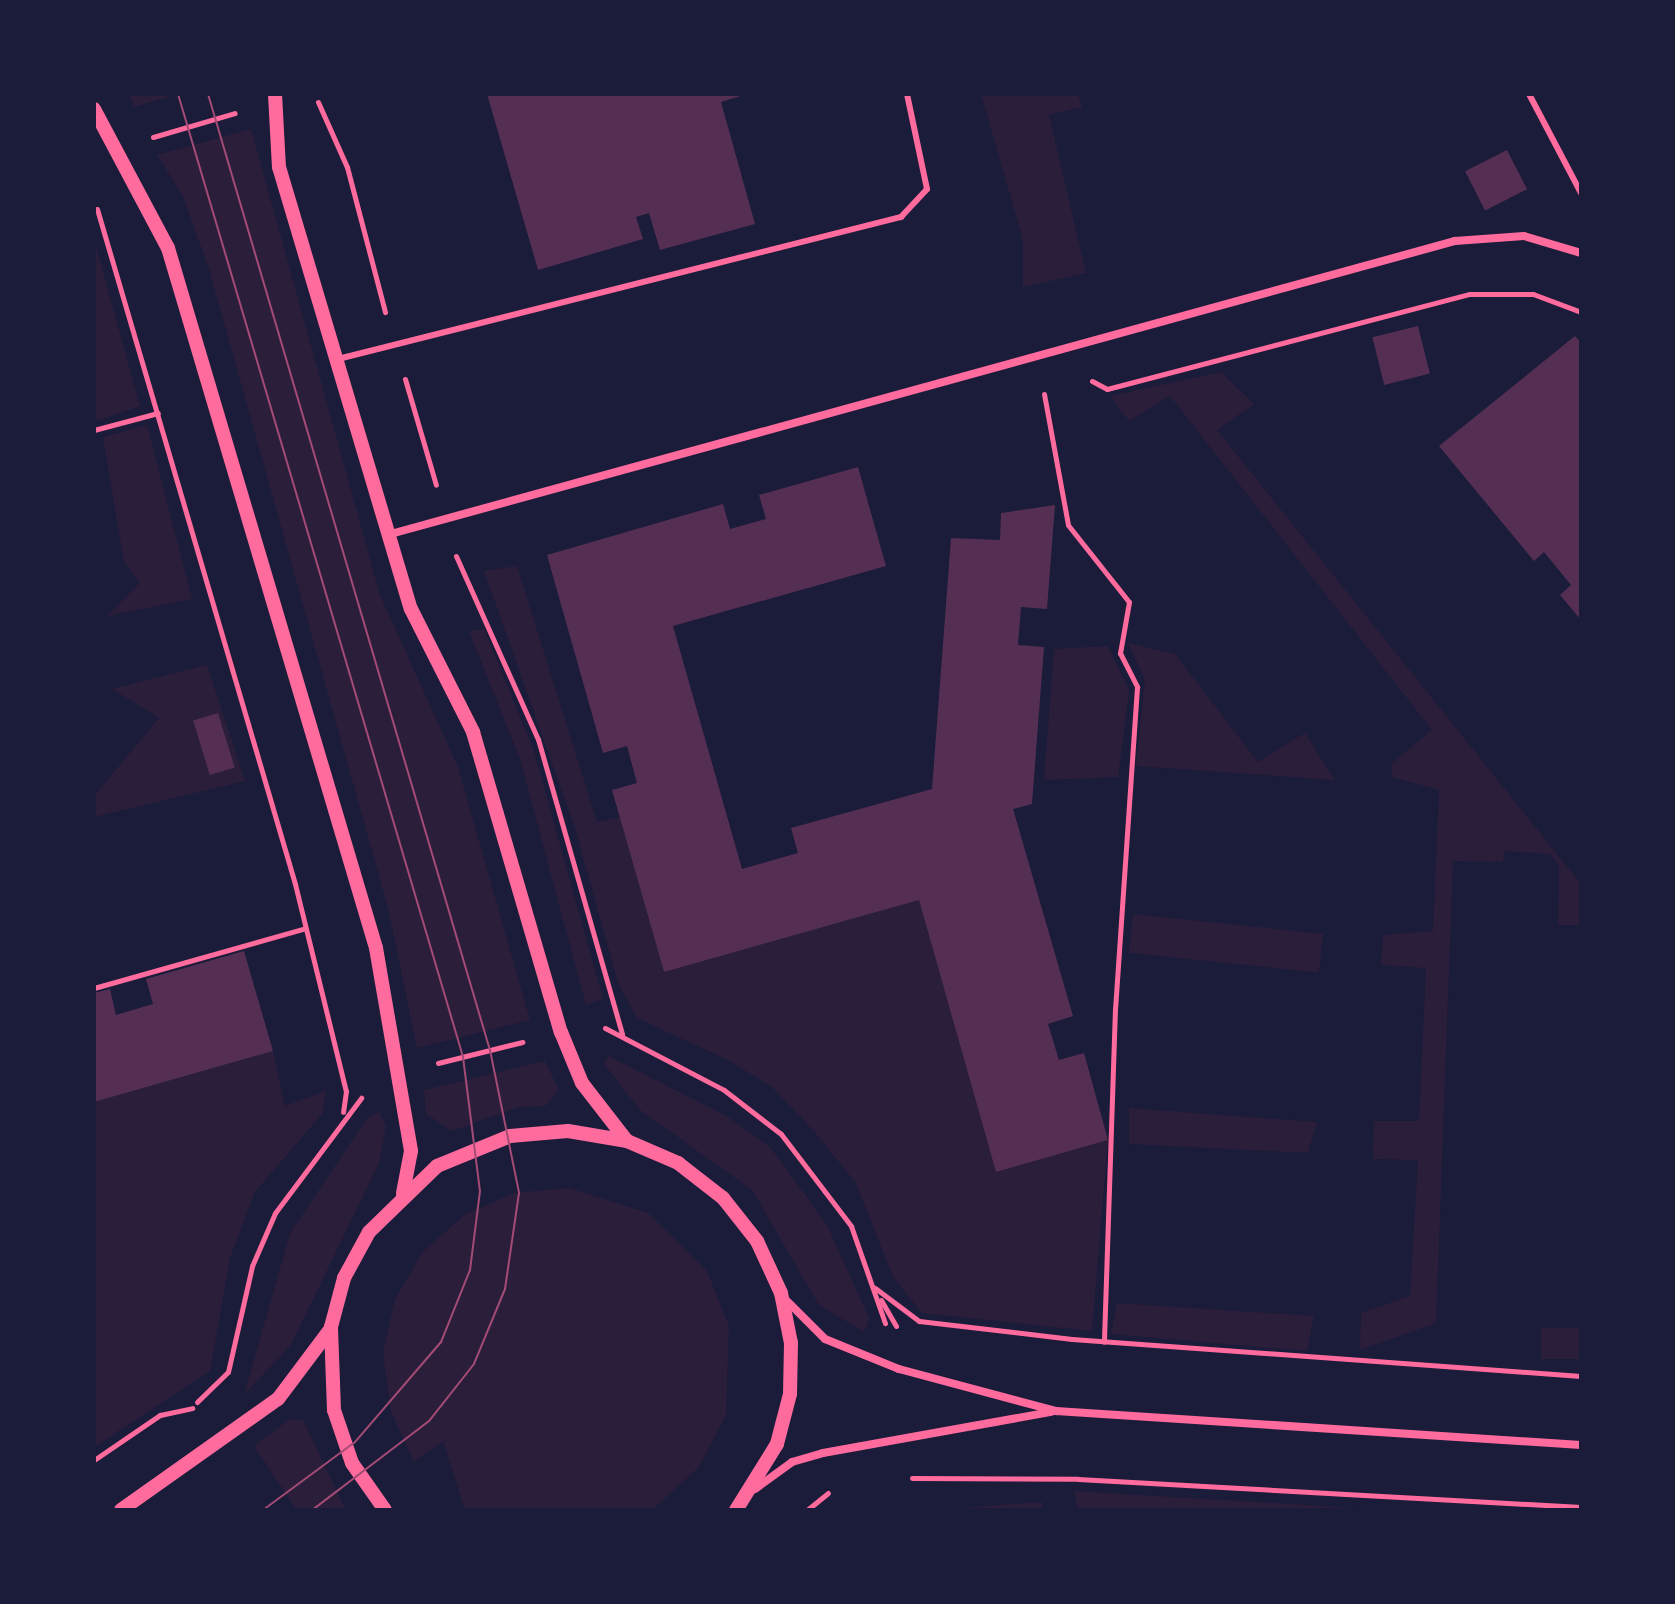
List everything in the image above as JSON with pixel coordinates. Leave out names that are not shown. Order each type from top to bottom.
[{"type":"street","points":[[274,98],[279,167],[411,609],[473,732],[561,1032],[582,1083],[627,1141]]},
{"type":"street","points":[[94,109],[168,248],[376,948],[411,1151],[403,1193]]},
{"type":"street","points":[[387,535],[446,522],[1037,353],[1455,241],[1524,236],[1581,253]]},
{"type":"street","points":[[121,1510],[278,1399],[306,1372],[331,1327],[344,1278],[369,1232],[403,1193],[437,1166],[510,1136],[568,1131],[627,1141],[678,1163],[723,1198],[757,1241],[781,1293],[791,1343],[790,1394],[755,1489]]},
{"type":"street","points":[[781,1293],[825,1339],[899,1369],[1056,1411],[1581,1445]]},
{"type":"street","points":[[331,1327],[334,1410],[352,1463],[385,1510]]},
{"type":"street","points":[[736,1510],[755,1489],[792,1462],[823,1453],[1056,1411]]},
{"type":"lane","points":[[335,360],[901,217],[927,189],[907,94]]},
{"type":"lane","points":[[1529,94],[1581,193]]},
{"type":"path","points":[[313,94],[347,167],[394,345],[459,567],[538,739],[622,1034]]},
{"type":"path","points":[[117,148],[274,98]]},
{"type":"path","points":[[94,202],[306,928],[346,1091],[343,1113],[275,1213],[252,1266],[228,1372],[192,1408],[160,1415],[94,1460]]},
{"type":"path","points":[[1037,353],[1107,389],[1470,294],[1533,294],[1581,312]]},
{"type":"path","points":[[1037,353],[1068,525],[1129,602],[1120,653],[1137,687],[1115,1008],[1104,1342]]},
{"type":"path","points":[[94,430],[158,413]]},
{"type":"path","points":[[94,988],[306,928]]},
{"type":"path","points":[[907,1339],[875,1288],[919,1321],[1104,1342],[1581,1376]]},
{"type":"path","points":[[903,1477],[1078,1479],[1581,1507]]},
{"type":"shaded area","points":[[129,94],[178,94],[134,107]]},
{"type":"shaded area","points":[[981,94],[1078,94],[1082,107],[1049,115],[1086,273],[1023,287],[1023,240]]},
{"type":"shaded area","points":[[251,129],[380,595],[458,767],[530,1020],[417,1048],[388,908],[209,269],[182,194],[157,155]]},
{"type":"shaded area","points":[[94,239],[140,406],[97,421],[94,413]]},
{"type":"shaded area","points":[[1221,372],[1254,404],[1217,430],[1581,884],[1581,925],[1558,925],[1559,866],[1550,854],[1505,851],[1503,862],[1453,861],[1436,1323],[1360,1350],[1361,1313],[1410,1296],[1418,1160],[1373,1159],[1374,1121],[1419,1121],[1426,968],[1381,965],[1383,935],[1433,931],[1439,790],[1392,777],[1392,763],[1432,730],[1170,396],[1129,421],[1110,396]]},
{"type":"shaded area","points":[[147,425],[192,599],[107,616],[140,583],[124,562],[103,437]]},
{"type":"shaded area","points":[[517,566],[597,822],[620,817],[664,972],[919,900],[996,1172],[1108,1140],[1092,1331],[922,1313],[893,1277],[856,1183],[813,1130],[773,1088],[730,1061],[637,1018],[618,983],[575,828],[484,571]]},
{"type":"shaded area","points":[[484,629],[534,751],[603,999],[586,1005],[520,759],[469,631]]},
{"type":"shaded area","points":[[1128,643],[1175,654],[1258,762],[1305,733],[1335,780],[1136,766],[1145,679]]},
{"type":"shaded area","points":[[1108,646],[1129,691],[1118,777],[1044,780],[1054,649]]},
{"type":"shaded area","points":[[207,665],[245,781],[94,817],[94,796],[159,718],[112,689]]},
{"type":"shaded area","points":[[1133,914],[1323,934],[1319,973],[1129,953]]},
{"type":"shaded area","points":[[273,1051],[285,1106],[326,1091],[322,1114],[255,1192],[230,1258],[210,1371],[94,1447],[94,1102]]},
{"type":"shaded area","points":[[608,1056],[725,1115],[770,1147],[827,1225],[869,1318],[864,1332],[819,1305],[752,1190],[640,1110],[604,1064]]},
{"type":"shaded area","points":[[545,1061],[559,1090],[545,1106],[518,1107],[452,1131],[426,1114],[424,1090]]},
{"type":"shaded area","points":[[1129,1108],[1317,1122],[1308,1153],[1129,1144]]},
{"type":"shaded area","points":[[379,1112],[386,1126],[379,1163],[291,1345],[244,1395],[290,1233],[367,1118]]},
{"type":"shaded area","points":[[569,1188],[648,1213],[707,1271],[729,1326],[726,1415],[699,1467],[652,1510],[465,1510],[443,1441],[414,1462],[391,1412],[383,1353],[395,1299],[423,1252],[464,1215],[514,1193]]},
{"type":"shaded area","points":[[1117,1303],[1314,1316],[1307,1351],[1111,1334]]},
{"type":"shaded area","points":[[1541,1328],[1581,1328],[1581,1359],[1541,1359]]},
{"type":"shaded area","points":[[290,1419],[303,1420],[346,1510],[297,1510],[254,1446]]},
{"type":"shaded area","points":[[1074,1491],[1388,1510],[1078,1510]]},
{"type":"shaded area","points":[[1042,1502],[1042,1510],[929,1510]]},
{"type":"building","points":[[487,94],[747,94],[721,102],[755,224],[660,250],[649,213],[636,217],[643,239],[538,270]]},
{"type":"building","points":[[1507,150],[1527,189],[1485,211],[1465,171]]},
{"type":"building","points":[[1418,326],[1430,374],[1384,385],[1372,337]]},
{"type":"building","points":[[1575,336],[1581,343],[1581,620],[1560,595],[1571,585],[1544,552],[1534,561],[1439,446]]},
{"type":"building","points":[[858,467],[886,566],[673,626],[742,869],[798,853],[791,828],[932,789],[951,538],[1000,540],[1001,513],[1055,505],[1047,609],[1021,607],[1018,645],[1044,647],[1032,804],[1013,809],[1073,1016],[1048,1024],[1059,1060],[1084,1053],[1108,1140],[996,1172],[919,900],[664,972],[612,790],[637,783],[627,746],[603,753],[547,555],[723,504],[730,529],[766,519],[759,495]]},
{"type":"building","points":[[218,713],[235,768],[210,775],[193,721]]},
{"type":"building","points":[[244,951],[273,1051],[94,1102],[94,993],[110,989],[116,1015],[153,1004],[146,979]]},
{"type":"tram line","points":[[178,94],[463,1057],[480,1191],[470,1270],[441,1342],[355,1442],[263,1510]]},
{"type":"tram line","points":[[208,94],[490,1050],[519,1193],[505,1289],[474,1364],[429,1421],[312,1510]]}]
